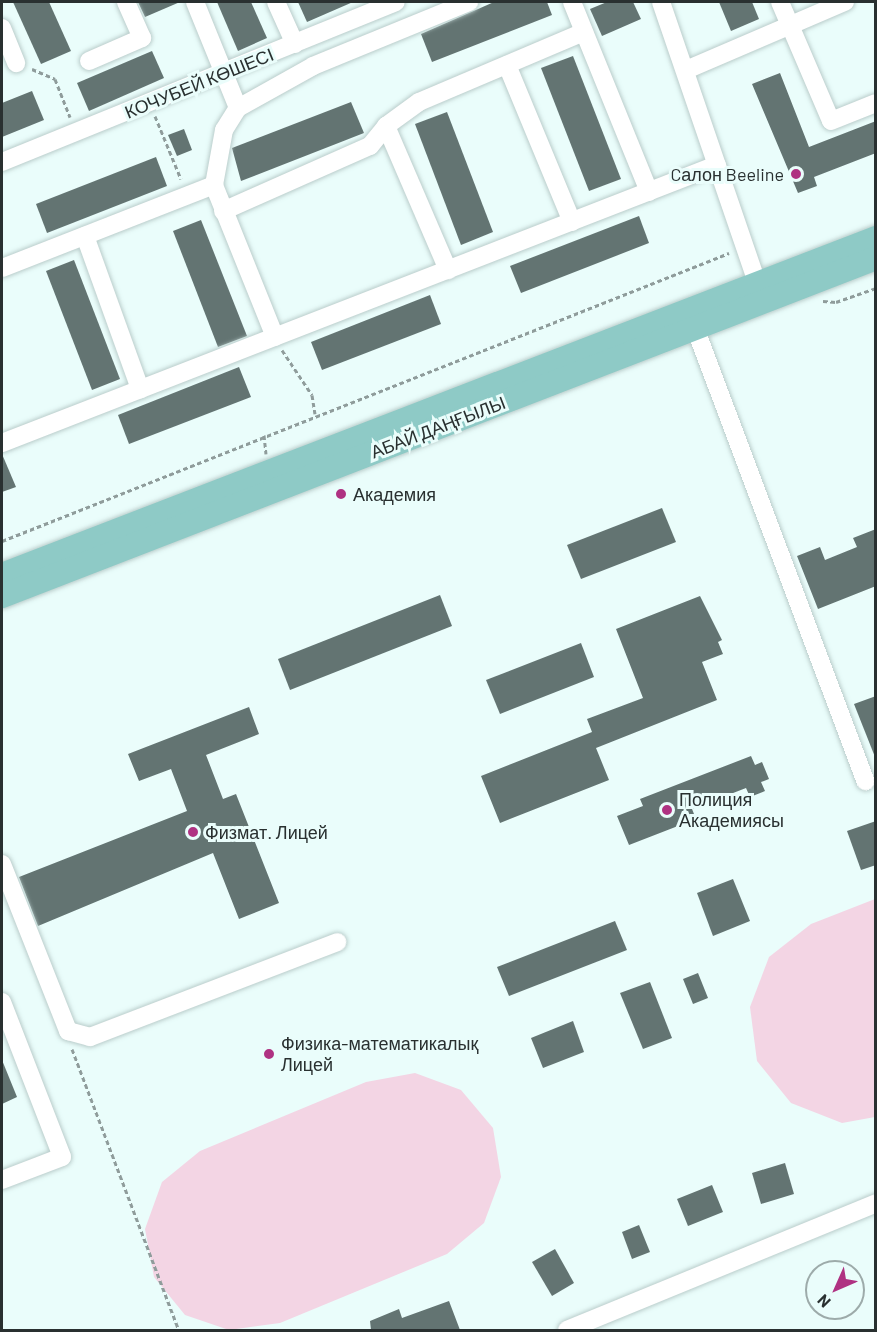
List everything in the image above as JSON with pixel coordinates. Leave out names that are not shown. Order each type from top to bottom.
[{"type":"main road","name":"АБАЙ ДАҢҒЫЛЫ","points":[[2,596],[760,292],[876,238]]},
{"type":"main road","name":"АБАЙ ДАҢҒЫЛЫ","points":[[760,292],[876,258]]},
{"type":"main road","name":"АБАЙ ДАҢҒЫЛЫ","points":[[2,575],[692,319]]},
{"type":"street","points":[[89,61],[142,38],[126,2]]},
{"type":"street","points":[[195,2],[238,108]]},
{"type":"street","points":[[276,2],[295,44]]},
{"type":"street","name":"КОЧУБЕЙ КӨШЕСІ","points":[[2,162],[396,2]]},
{"type":"street","points":[[275,337],[214,185],[224,130],[238,108],[313,66],[469,2]]},
{"type":"street","points":[[572,2],[649,192]]},
{"type":"street","points":[[661,2],[760,292]]},
{"type":"street","points":[[780,2],[831,121],[876,103]]},
{"type":"street","points":[[686,70],[844,2]]},
{"type":"street","points":[[2,28],[16,63]]},
{"type":"street","points":[[223,211],[370,146],[386,126],[419,102],[584,32]]},
{"type":"street","points":[[507,64],[572,222]]},
{"type":"street","points":[[386,126],[448,270]]},
{"type":"street","points":[[2,443],[717,165]]},
{"type":"street","points":[[2,268],[214,185]]},
{"type":"street","points":[[85,236],[140,389]]},
{"type":"street","points":[[692,319],[865,781]]},
{"type":"street","points":[[2,864],[68,1031],[90,1037],[337,942]]},
{"type":"street","points":[[2,1002],[62,1157],[2,1180]]},
{"type":"street","points":[[567,1330],[876,1203]]},
{"type":"path","points":[[16,63],[55,79],[76,132]]},
{"type":"path","points":[[150,102],[187,195]]},
{"type":"path","points":[[2,541],[315,414],[745,246]]},
{"type":"path","points":[[275,337],[312,395],[315,414]]},
{"type":"path","points":[[68,1031],[77,1070],[178,1330]]},
{"type":"shaded area","points":[[875,899],[875,1117],[842,1123],[791,1103],[757,1061],[750,1007],[769,957],[811,924]]},
{"type":"shaded area","points":[[415,1073],[461,1090],[493,1128],[501,1177],[484,1223],[447,1254],[280,1323],[229,1330],[185,1315],[154,1277],[145,1229],[162,1182],[200,1151],[366,1082]]},
{"type":"building","points":[[13,2],[49,2],[71,51],[41,64]]},
{"type":"building","points":[[138,2],[180,2],[145,17]]},
{"type":"building","points":[[217,2],[251,2],[267,38],[238,51]]},
{"type":"building","points":[[298,2],[353,2],[307,22]]},
{"type":"building","points":[[494,2],[547,2],[552,15],[432,62],[421,34]]},
{"type":"building","points":[[607,2],[633,2],[641,19],[602,36],[590,9]]},
{"type":"building","points":[[719,2],[752,2],[759,19],[731,31]]},
{"type":"building","points":[[152,51],[164,78],[89,111],[77,83]]},
{"type":"building","points":[[573,56],[621,179],[589,191],[541,68]]},
{"type":"building","points":[[780,73],[809,147],[876,121],[876,153],[814,177],[817,186],[798,193],[752,84]]},
{"type":"building","points":[[32,91],[44,120],[2,137],[2,103]]},
{"type":"building","points":[[351,102],[364,133],[241,181],[232,148]]},
{"type":"building","points":[[447,112],[493,232],[461,245],[415,124]]},
{"type":"building","points":[[184,129],[192,150],[177,156],[168,135]]},
{"type":"building","points":[[156,157],[167,186],[47,233],[36,204]]},
{"type":"building","points":[[639,216],[649,243],[521,293],[510,266]]},
{"type":"building","points":[[201,220],[247,336],[218,347],[173,231]]},
{"type":"building","points":[[74,260],[120,379],[92,390],[46,271]]},
{"type":"building","points":[[430,295],[441,324],[322,370],[311,342]]},
{"type":"building","points":[[239,367],[251,397],[129,444],[118,415]]},
{"type":"building","points":[[2,454],[16,487],[2,492]]},
{"type":"building","points":[[662,508],[676,542],[581,579],[567,545]]},
{"type":"building","points":[[876,529],[876,586],[818,609],[797,556],[820,547],[825,560],[857,547],[853,538]]},
{"type":"building","points":[[440,595],[452,626],[290,690],[278,659]]},
{"type":"building","points":[[700,596],[722,640],[718,642],[723,654],[702,662],[717,700],[596,748],[609,780],[500,823],[481,776],[592,732],[587,719],[643,698],[616,629]]},
{"type":"building","points":[[581,643],[594,677],[500,714],[486,680]]},
{"type":"building","points":[[876,696],[876,757],[875,757],[854,704]]},
{"type":"building","name":"Физмат. Лицей","points":[[249,707],[259,734],[206,755],[223,799],[236,794],[279,903],[239,919],[213,853],[38,926],[19,877],[187,811],[171,769],[139,781],[128,754]]},
{"type":"building","points":[[751,756],[755,765],[762,762],[769,779],[761,782],[765,791],[750,797],[746,788],[692,809],[696,819],[629,845],[617,816],[643,806],[640,799]]},
{"type":"building","points":[[876,821],[876,865],[861,870],[847,831]]},
{"type":"building","points":[[733,879],[750,921],[713,936],[697,893]]},
{"type":"building","points":[[615,921],[627,950],[509,996],[497,967]]},
{"type":"building","points":[[698,973],[708,998],[693,1004],[683,979]]},
{"type":"building","points":[[650,982],[672,1038],[643,1049],[620,993]]},
{"type":"building","points":[[573,1021],[584,1052],[543,1068],[531,1038]]},
{"type":"building","points":[[2,1060],[17,1097],[2,1104]]},
{"type":"building","points":[[785,1163],[794,1194],[761,1204],[752,1173]]},
{"type":"building","points":[[712,1185],[723,1212],[688,1226],[677,1199]]},
{"type":"building","points":[[639,1225],[650,1252],[632,1259],[622,1232]]},
{"type":"building","points":[[555,1249],[574,1283],[552,1296],[532,1262]]},
{"type":"building","points":[[449,1301],[460,1330],[371,1330],[370,1321],[399,1309],[402,1318]]},
{"type":"place","name":"Cалон Beeline","points":[[796,174]]},
{"type":"place","name":"Академия","points":[[341,494]]},
{"type":"place","name":"Полиция Академиясы","points":[[667,810]]},
{"type":"place","name":"Физмат. Лицей","points":[[193,832]]},
{"type":"place","name":"Физика-математикалық Лицей","points":[[269,1054]]}]
